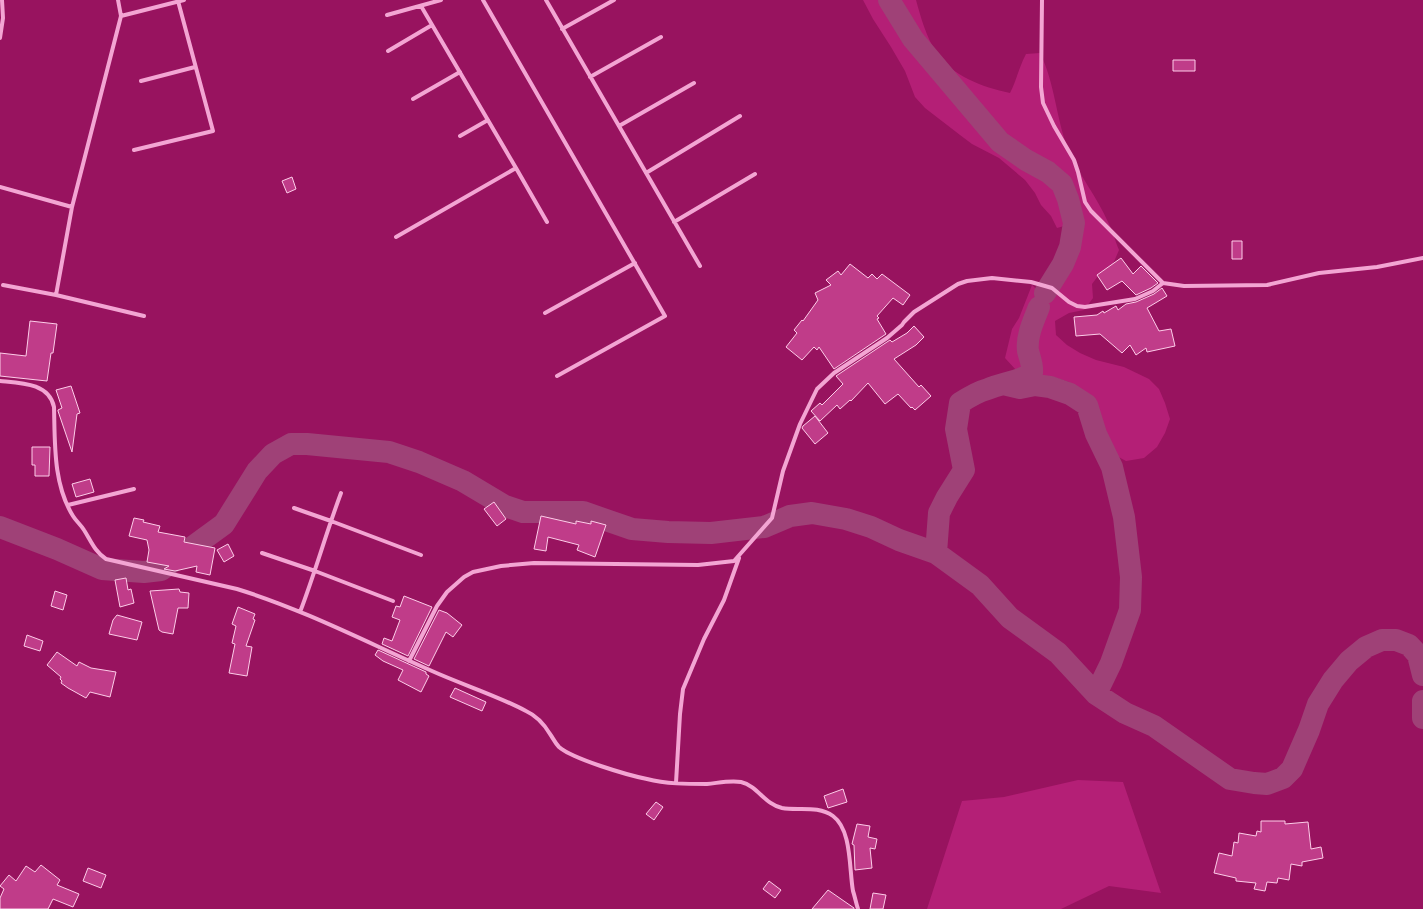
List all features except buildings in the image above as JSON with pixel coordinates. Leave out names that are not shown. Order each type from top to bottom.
[{"type":"street","points":[[0,38],[4,18],[2,0]]},
{"type":"street","points":[[56,295],[72,207],[121,16],[118,0]]},
{"type":"street","points":[[121,16],[184,0]]},
{"type":"street","points":[[387,15],[441,0]]},
{"type":"street","points":[[483,0],[665,316],[557,376]]},
{"type":"street","points":[[546,0],[700,266]]},
{"type":"street","points":[[562,29],[614,0]]},
{"type":"street","points":[[1042,0],[1041,87],[1043,103],[1054,126],[1074,160],[1085,202],[1091,212],[1163,283],[1184,286],[1267,286],[1319,273],[1377,267],[1423,258]]},
{"type":"street","points":[[134,150],[213,131],[178,2]]},
{"type":"street","points":[[421,6],[547,222]]},
{"type":"street","points":[[388,51],[432,25]]},
{"type":"street","points":[[590,77],[661,36]]},
{"type":"street","points":[[141,81],[195,67]]},
{"type":"street","points":[[414,99],[460,72]]},
{"type":"street","points":[[619,126],[694,83]]},
{"type":"street","points":[[646,173],[740,116]]},
{"type":"street","points":[[460,136],[488,120]]},
{"type":"street","points":[[396,238],[516,168]]},
{"type":"street","points":[[674,222],[755,174]]},
{"type":"street","points":[[0,187],[72,207]]},
{"type":"street","points":[[545,313],[635,263]]},
{"type":"street","points":[[409,661],[437,606],[447,592],[464,577],[473,572],[501,566],[534,563],[698,566],[734,561],[770,521],[773,515],[783,471],[800,424],[817,389],[834,373],[887,338],[914,312],[958,284],[967,281],[992,278],[1031,282],[1052,288],[1069,302],[1077,306],[1092,307],[1135,299],[1153,291],[1163,283]]},
{"type":"street","points":[[3,285],[56,295],[144,316]]},
{"type":"street","points":[[0,380],[35,386],[42,389],[53,400],[57,461],[62,491],[72,515],[94,547],[106,559],[237,589],[300,612],[447,678],[499,698],[529,712],[538,718],[559,747],[570,754],[646,779],[676,783],[739,782],[749,784],[756,789],[770,804],[783,808],[823,811],[832,815],[839,822],[845,836],[853,890],[858,909]]},
{"type":"street","points":[[68,505],[134,489]]},
{"type":"street","points":[[300,612],[341,493]]},
{"type":"street","points":[[294,508],[420,555]]},
{"type":"street","points":[[262,553],[315,571],[393,601]]},
{"type":"street","points":[[676,783],[683,690],[704,639],[724,600],[739,556]]},
{"type":"shaded area","points":[[863,0],[916,0],[929,40],[936,52],[950,68],[978,84],[1010,93],[1026,54],[1040,53],[1049,76],[1068,149],[1077,168],[1104,213],[1119,250],[1113,264],[1101,272],[1092,284],[1093,298],[1084,310],[1069,313],[1055,321],[1056,335],[1067,345],[1080,353],[1096,360],[1124,367],[1149,379],[1159,389],[1170,419],[1165,433],[1157,447],[1144,458],[1126,461],[1113,454],[1098,413],[1091,401],[1069,382],[1053,377],[1038,378],[1032,373],[1016,370],[1005,358],[1012,329],[1019,318],[1032,285],[1044,296],[1048,290],[1060,283],[1069,273],[1068,258],[1074,223],[1057,228],[1051,216],[1041,205],[1035,193],[1025,180],[999,158],[972,144],[925,108],[915,97],[905,71]]},
{"type":"shaded area","points":[[1078,780],[1123,782],[1161,893],[1109,886],[1061,909],[927,909],[962,801],[1004,797]]},
{"type":"waterway","points":[[889,0],[913,39],[1000,142],[1026,160],[1048,172],[1062,184],[1068,199],[1074,223],[1070,247],[1063,264],[1045,293]]},
{"type":"waterway","points":[[936,553],[939,513],[964,470],[956,429],[960,403],[980,392],[1022,378],[1032,373],[1032,365],[1028,351],[1028,340],[1039,307]]},
{"type":"waterway","points":[[1003,384],[1020,388],[1035,385],[1050,387],[1070,394],[1087,405],[1096,434],[1112,467],[1124,517],[1131,577],[1130,610],[1111,663],[1096,694]]},
{"type":"waterway","points":[[0,527],[57,549],[102,569],[144,572],[161,570],[224,524],[257,471],[273,454],[291,444],[307,444],[389,452],[419,462],[463,481],[505,506],[523,512],[583,512],[632,529],[711,533],[764,527],[790,516],[812,513],[846,519],[871,527],[899,540],[936,553],[980,585],[1010,618],[1058,653],[1096,694],[1125,713],[1154,726],[1230,779],[1254,783],[1267,784],[1283,778],[1292,769],[1309,730],[1318,704],[1333,680],[1349,661],[1366,647],[1382,640],[1396,640],[1409,645],[1418,655],[1423,675]]},
{"type":"waterway","points":[[1423,701],[1423,718]]}]
